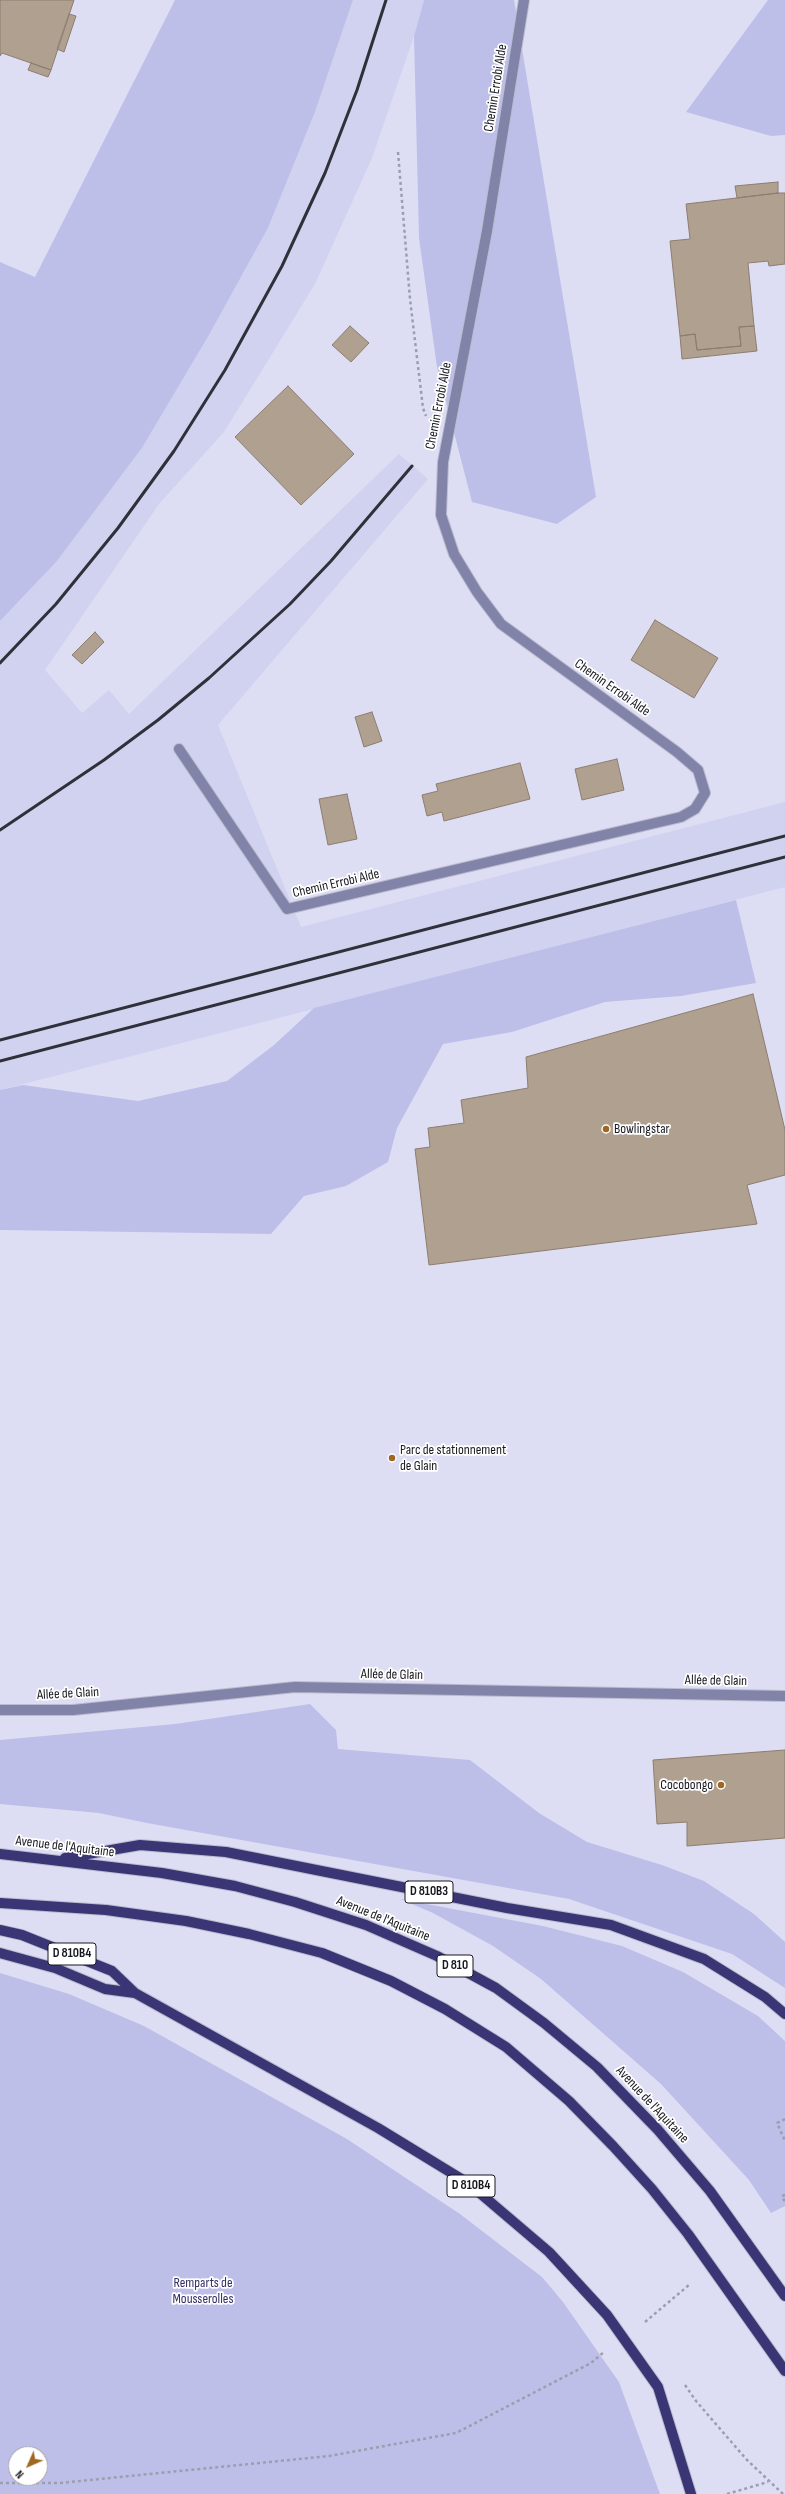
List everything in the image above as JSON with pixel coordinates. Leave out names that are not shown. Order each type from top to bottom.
[{"type":"main road","name":"D 810B3","points":[[52,1860],[140,1846],[226,1852],[507,1908],[611,1925],[704,1959],[739,1979],[785,2014]]},
{"type":"main road","name":"Avenue de l'Aquitaine","points":[[0,1854],[162,1873],[235,1886],[295,1902],[366,1925],[436,1956],[496,1988],[544,2023],[597,2067],[658,2130],[710,2190],[785,2296]]},
{"type":"main road","points":[[0,1903],[106,1910],[186,1921],[249,1934],[322,1953],[391,1981],[445,2009],[506,2047],[569,2100],[607,2140],[652,2189],[688,2234],[785,2371]]},
{"type":"main road","name":"D 810B4","points":[[0,1930],[22,1935],[112,1970],[135,1992],[378,2128],[468,2183],[549,2252],[608,2315],[658,2387],[691,2494]]},
{"type":"main road","points":[[0,1953],[55,1968],[105,1989],[135,1992]]},
{"type":"street","name":"Chemin Errobi Alde","points":[[179,749],[286,909],[681,817],[695,809],[705,793],[698,770],[677,752],[501,624],[477,592],[454,554],[441,515],[443,462],[487,231],[524,0]]},
{"type":"street","name":"Allée de Glain","points":[[0,1710],[73,1710],[295,1687],[785,1696]]},
{"type":"path","points":[[398,152],[410,299],[423,408],[428,421]]},
{"type":"path","points":[[785,2119],[777,2123],[785,2141]]},
{"type":"path","points":[[785,2195],[782,2196],[785,2202]]},
{"type":"path","points":[[0,2482],[60,2483],[329,2456],[456,2433],[532,2395],[590,2363],[622,2336],[645,2322],[689,2285]]},
{"type":"path","points":[[645,2322],[649,2329]]},
{"type":"path","points":[[683,2382],[696,2401],[768,2482],[783,2494]]},
{"type":"path","points":[[727,2494],[768,2482]]},
{"type":"shaded area","points":[[353,0],[424,0],[414,36],[372,158],[315,284],[224,432],[159,504],[45,670],[82,713],[109,690],[129,714],[399,454],[428,479],[218,725],[301,927],[785,802],[785,887],[0,1090],[0,621],[57,561],[142,448],[209,335],[268,228],[315,112]]},
{"type":"green space","points":[[175,0],[353,0],[315,112],[268,228],[209,335],[142,448],[57,561],[0,621],[0,262],[35,277]]},
{"type":"green space","points":[[424,0],[514,0],[596,497],[557,524],[472,502],[437,367],[419,238],[414,36]]},
{"type":"green space","points":[[768,0],[785,0],[785,135],[771,136],[686,112]]},
{"type":"green space","points":[[736,900],[756,983],[681,996],[605,1002],[512,1032],[443,1044],[397,1128],[388,1162],[346,1186],[304,1196],[271,1234],[0,1230],[0,1090],[23,1085],[138,1101],[227,1081],[274,1045],[314,1008]]},
{"type":"green space","points":[[310,1704],[336,1730],[338,1749],[470,1760],[539,1813],[587,1842],[662,1865],[704,1881],[754,1914],[785,1942],[785,1988],[732,1954],[569,1899],[99,1813],[0,1804],[0,1740],[175,1724]]},
{"type":"green space","points":[[400,1899],[543,1926],[622,1946],[683,1972],[758,2016],[785,2041],[785,2206],[771,2213],[749,2180],[661,2084],[541,1979],[493,1946],[433,1913]]},
{"type":"green space","name":"Remparts de Mousserolles","points":[[0,1973],[69,1994],[144,2026],[347,2139],[460,2214],[542,2277],[563,2302],[619,2382],[660,2494],[0,2494]]},
{"type":"building","points":[[0,0],[74,0],[51,70],[2,53],[0,56]]},
{"type":"building","points":[[69,14],[76,16],[64,52],[57,49]]},
{"type":"building","points":[[31,63],[51,70],[48,77],[28,70]]},
{"type":"building","points":[[778,182],[778,193],[737,198],[735,186]]},
{"type":"building","points":[[785,193],[785,264],[769,266],[768,261],[748,263],[754,326],[739,327],[741,346],[697,350],[695,334],[680,336],[670,241],[690,239],[686,204]]},
{"type":"building","points":[[350,326],[369,343],[351,362],[332,345]]},
{"type":"building","points":[[754,326],[757,351],[682,359],[680,336],[695,334],[697,350],[741,346],[739,327]]},
{"type":"building","points":[[288,386],[354,454],[301,505],[235,437]]},
{"type":"building","points":[[655,620],[718,658],[694,698],[631,660]]},
{"type":"building","points":[[95,632],[104,642],[82,664],[72,655]]},
{"type":"building","points":[[372,712],[382,741],[364,747],[355,717]]},
{"type":"building","points":[[617,759],[624,790],[582,800],[575,769]]},
{"type":"building","points":[[520,763],[530,799],[444,821],[442,812],[427,816],[422,795],[438,791],[436,784]]},
{"type":"building","points":[[347,794],[357,839],[328,845],[319,799]]},
{"type":"building","name":"Bowlingstar","points":[[753,994],[785,1130],[785,1175],[747,1185],[757,1224],[429,1265],[415,1149],[430,1147],[428,1128],[464,1123],[461,1100],[528,1088],[526,1057]]},
{"type":"building","points":[[785,1750],[785,1838],[687,1846],[687,1822],[657,1824],[653,1760]]},
{"type":"railway","points":[[0,663],[56,604],[118,528],[174,451],[225,370],[282,266],[325,173],[357,90],[386,0]]},
{"type":"railway","points":[[0,830],[104,760],[158,720],[209,678],[290,604],[331,561],[412,466]]},
{"type":"railway","points":[[0,1040],[785,836]]},
{"type":"railway","points":[[0,1061],[785,857]]},
{"type":"place","name":"Bowlingstar","points":[[606,1129]]},
{"type":"place","name":"Parc de stationnement de Glain","points":[[392,1458]]},
{"type":"place","name":"Cocobongo","points":[[721,1785]]}]
